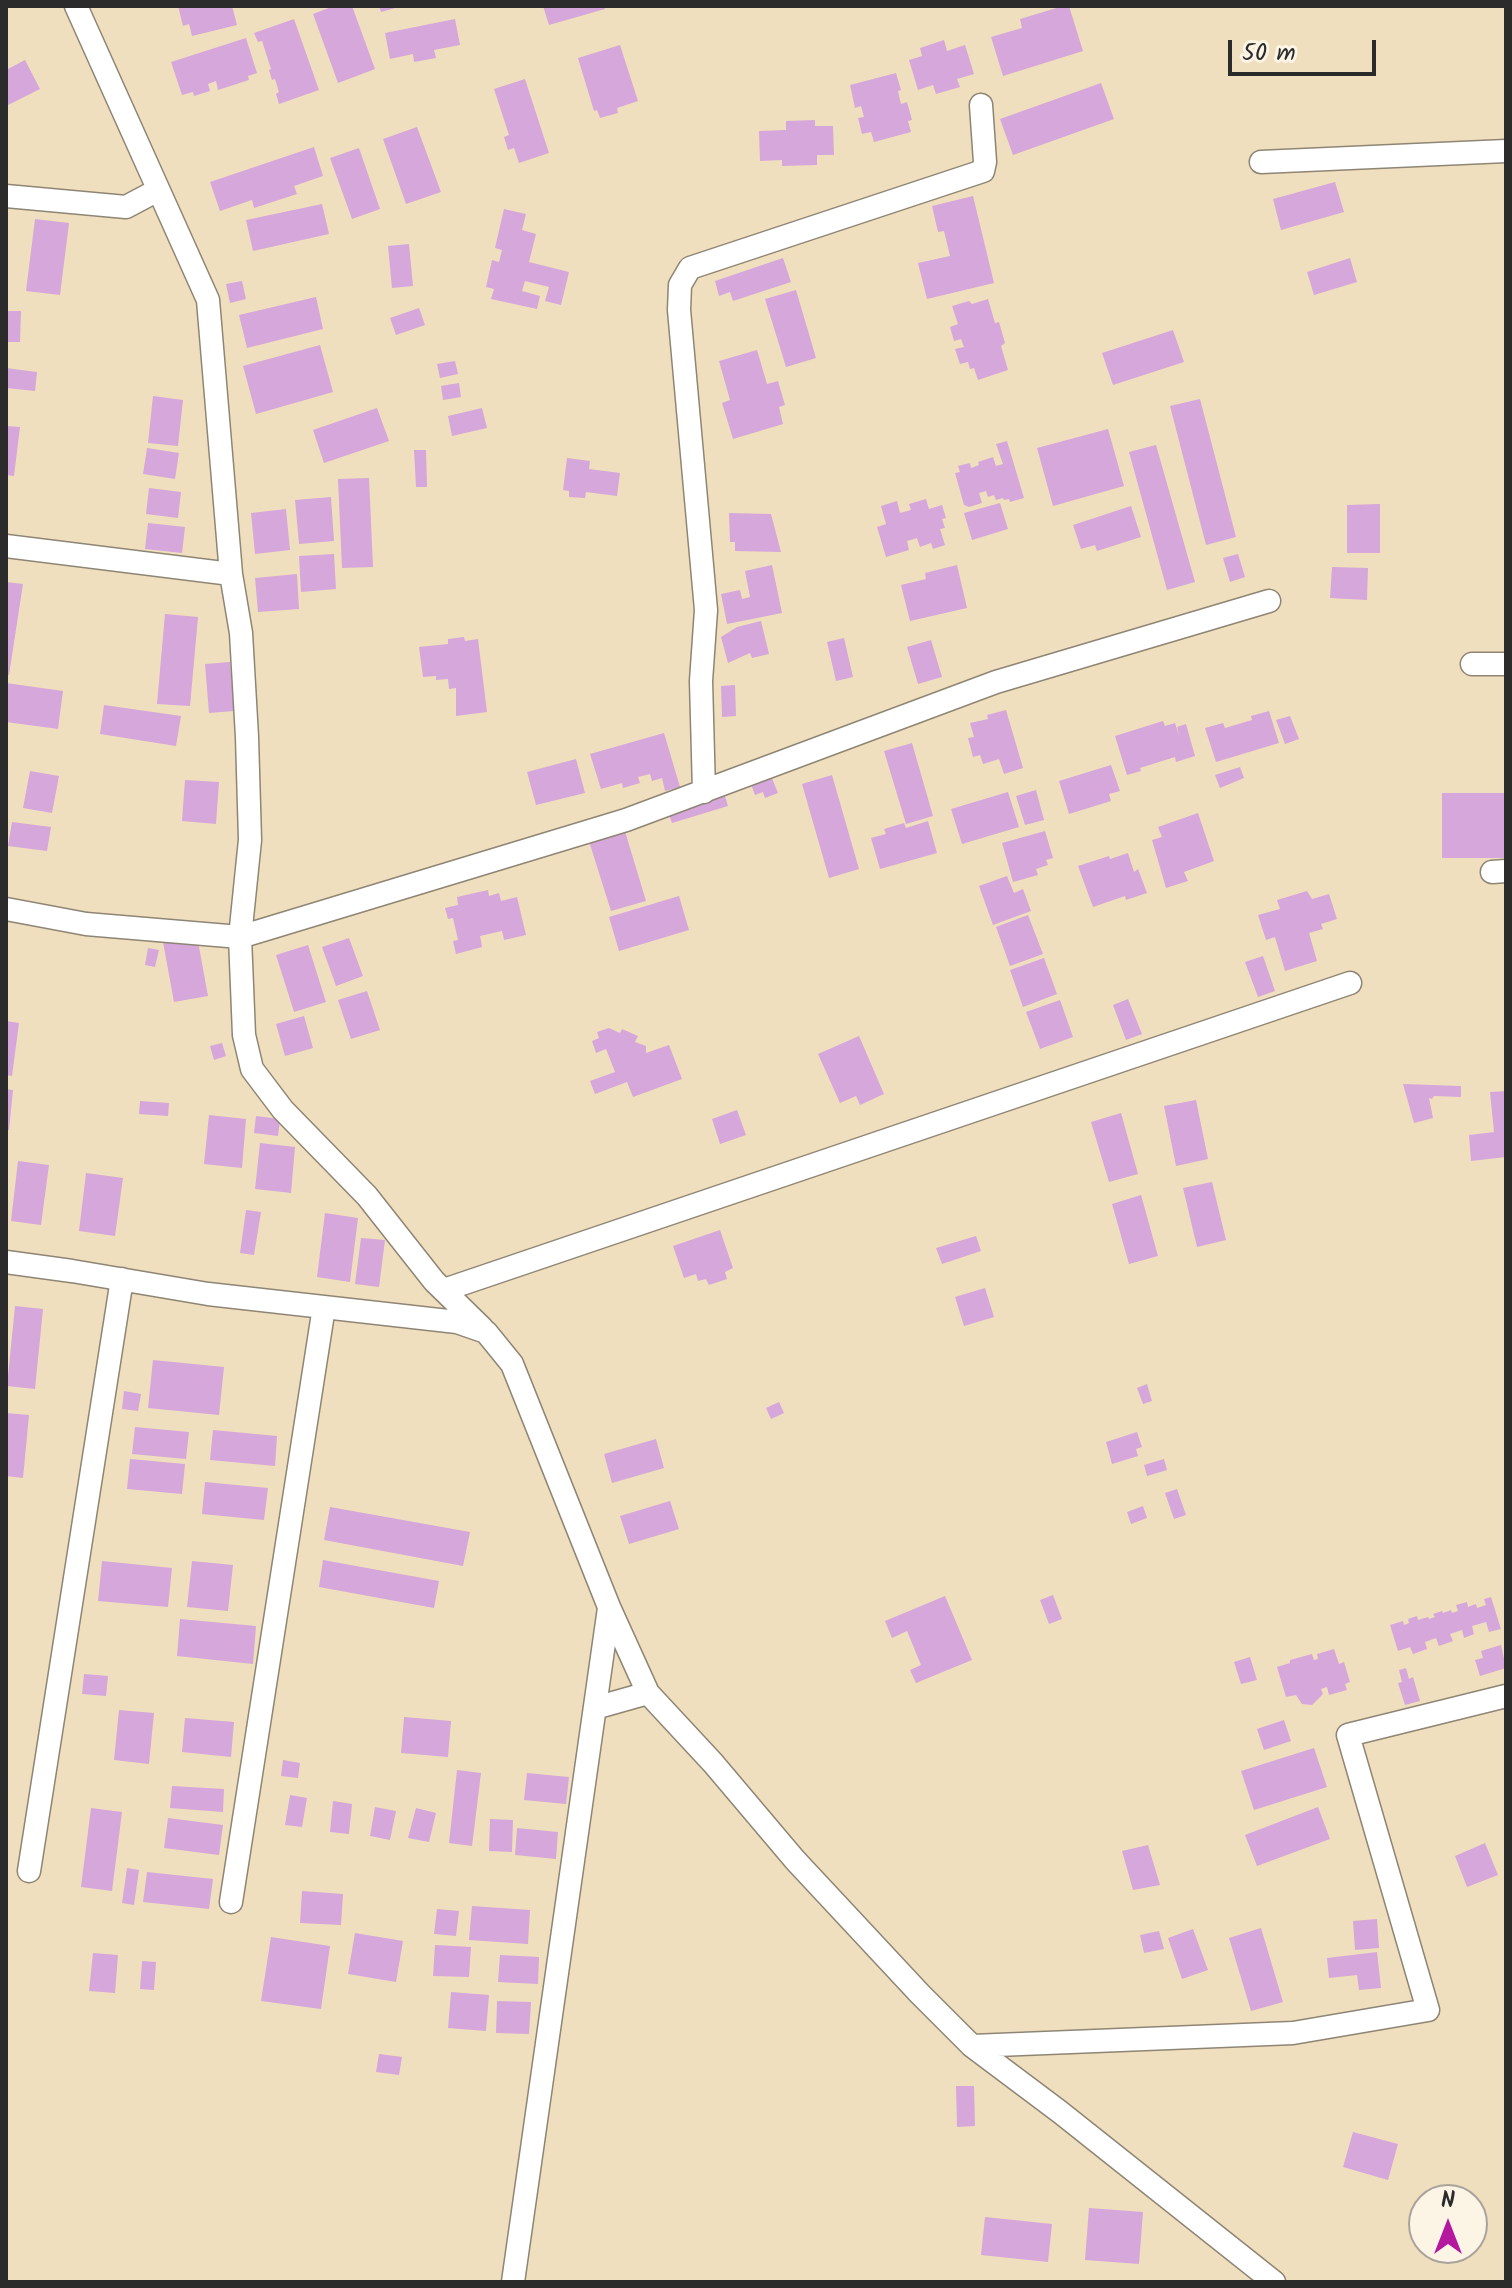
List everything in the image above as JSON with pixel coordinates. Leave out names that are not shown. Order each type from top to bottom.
[{"type":"street","points":[[76,6],[208,300],[231,574],[241,633],[250,840],[240,937],[244,1035],[252,1069],[283,1110],[367,1196],[444,1290],[486,1332],[512,1364],[609,1607],[648,1693],[713,1763],[795,1860],[972,2046],[1274,2282]]},
{"type":"street","points":[[704,792],[701,681],[706,610],[679,310],[680,285],[690,268],[983,171],[981,105]]},
{"type":"street","points":[[1261,162],[1506,151]]},
{"type":"street","points":[[6,196],[126,207],[158,190]]},
{"type":"street","points":[[6,546],[231,574]]},
{"type":"street","points":[[6,909],[86,924],[240,937],[626,820],[996,682],[1269,601]]},
{"type":"street","points":[[1472,664],[1506,664]]},
{"type":"street","points":[[444,1290],[1350,983]]},
{"type":"street","points":[[6,1262],[208,1294],[457,1322],[486,1332]]},
{"type":"street","points":[[29,1871],[122,1279]]},
{"type":"street","points":[[231,1902],[324,1307]]},
{"type":"street","points":[[513,2282],[609,1607]]},
{"type":"street","points":[[595,1708],[648,1693]]},
{"type":"street","points":[[972,2046],[1293,2033],[1428,2010],[1348,1735],[1506,1696]]},
{"type":"building","points":[[178,6],[232,6],[237,25],[192,36],[189,24],[183,26]]},
{"type":"building","points":[[334,6],[352,6],[375,69],[338,83],[313,14]]},
{"type":"building","points":[[379,6],[399,6],[399,7],[381,12]]},
{"type":"building","points":[[543,6],[604,6],[605,9],[549,25]]},
{"type":"building","points":[[1069,6],[1083,51],[1003,76],[991,37],[1022,28],[1020,19]]},
{"type":"building","points":[[294,19],[319,90],[279,104],[276,94],[279,92],[275,79],[272,80],[262,41],[258,42],[254,33]]},
{"type":"building","points":[[455,19],[460,45],[434,50],[436,58],[414,62],[413,54],[390,59],[385,33]]},
{"type":"building","points":[[246,38],[257,73],[248,76],[249,80],[218,90],[216,81],[208,84],[210,91],[194,96],[193,92],[182,95],[171,62]]},
{"type":"building","points":[[944,40],[947,51],[965,45],[974,74],[957,79],[960,87],[936,94],[933,85],[918,90],[909,60],[922,56],[920,48]]},
{"type":"building","points":[[620,45],[638,101],[617,108],[618,113],[600,118],[597,110],[594,111],[578,58]]},
{"type":"building","points":[[25,60],[40,89],[6,106],[6,70]]},
{"type":"building","points":[[896,73],[901,104],[907,102],[912,120],[908,121],[911,132],[874,142],[871,132],[862,134],[858,118],[864,117],[861,106],[855,108],[850,85]]},
{"type":"building","points":[[525,79],[549,153],[519,163],[514,148],[508,150],[504,137],[509,135],[494,89]]},
{"type":"building","points":[[1101,83],[1114,119],[1013,155],[1000,119]]},
{"type":"building","points":[[815,120],[815,126],[833,126],[834,155],[817,155],[817,165],[782,166],[782,160],[760,161],[759,131],[786,130],[786,121]]},
{"type":"building","points":[[417,127],[441,192],[406,204],[383,139]]},
{"type":"building","points":[[314,147],[323,176],[294,186],[297,194],[254,208],[252,200],[220,211],[210,182]]},
{"type":"building","points":[[359,148],[380,209],[352,219],[330,158]]},
{"type":"building","points":[[1335,182],[1344,212],[1281,230],[1273,199]]},
{"type":"building","points":[[973,196],[994,283],[927,299],[918,263],[950,256],[944,231],[938,232],[932,206]]},
{"type":"building","points":[[322,204],[329,234],[253,251],[246,220]]},
{"type":"building","points":[[504,209],[526,214],[522,230],[536,234],[529,262],[569,272],[561,305],[545,301],[549,287],[525,281],[522,291],[540,296],[537,309],[491,299],[494,289],[486,287],[492,260],[499,262],[502,250],[495,248]]},
{"type":"building","points":[[35,219],[69,223],[60,295],[26,291]]},
{"type":"building","points":[[409,244],[413,286],[392,288],[388,246]]},
{"type":"building","points":[[783,258],[791,282],[733,301],[730,292],[719,296],[715,281]]},
{"type":"building","points":[[1350,258],[1357,282],[1314,295],[1307,272]]},
{"type":"building","points":[[242,281],[246,299],[230,303],[226,284]]},
{"type":"building","points":[[796,290],[816,358],[786,367],[765,299]]},
{"type":"building","points":[[316,297],[323,329],[247,348],[239,315]]},
{"type":"building","points":[[988,299],[1005,343],[1001,346],[1008,370],[978,380],[968,362],[960,364],[955,349],[964,347],[961,339],[954,341],[950,327],[958,324],[952,306]]},
{"type":"building","points":[[419,308],[425,325],[396,335],[390,318]]},
{"type":"building","points":[[6,311],[21,311],[20,342],[6,342]]},
{"type":"building","points":[[1173,330],[1184,362],[1113,385],[1102,353]]},
{"type":"building","points":[[320,345],[333,392],[256,414],[243,366]]},
{"type":"building","points":[[757,350],[767,384],[778,381],[785,405],[779,407],[783,424],[733,439],[722,403],[730,400],[719,361]]},
{"type":"building","points":[[455,361],[458,374],[440,378],[437,364]]},
{"type":"building","points":[[6,368],[37,372],[35,391],[6,388]]},
{"type":"building","points":[[459,383],[461,397],[443,400],[441,386]]},
{"type":"building","points":[[153,396],[183,400],[178,446],[148,443]]},
{"type":"building","points":[[1200,399],[1236,537],[1206,545],[1170,406]]},
{"type":"building","points":[[377,408],[389,441],[324,463],[313,430]]},
{"type":"building","points":[[482,408],[487,428],[452,436],[448,416]]},
{"type":"building","points":[[6,426],[20,427],[14,476],[6,475]]},
{"type":"building","points":[[1108,429],[1124,486],[1053,506],[1037,448]]},
{"type":"building","points":[[1007,441],[1024,498],[1010,502],[1003,498],[996,500],[994,495],[988,497],[986,491],[979,493],[982,503],[969,507],[964,505],[955,473],[960,472],[958,466],[970,463],[971,468],[993,457],[996,466],[1003,464],[996,444]]},
{"type":"building","points":[[1156,445],[1195,582],[1167,590],[1129,452]]},
{"type":"building","points":[[147,448],[179,453],[175,479],[143,474]]},
{"type":"building","points":[[414,450],[426,450],[427,487],[416,487]]},
{"type":"building","points":[[567,458],[590,461],[589,469],[620,473],[617,496],[586,492],[585,498],[569,497],[569,491],[563,490]]},
{"type":"building","points":[[369,478],[373,567],[342,568],[338,479]]},
{"type":"building","points":[[149,488],[181,492],[178,518],[146,514]]},
{"type":"building","points":[[331,497],[334,541],[299,544],[295,500]]},
{"type":"building","points":[[926,499],[929,509],[942,505],[946,518],[942,519],[945,528],[940,529],[945,545],[933,549],[931,543],[920,547],[917,538],[907,541],[909,550],[886,557],[877,527],[886,524],[881,506],[897,501],[900,513],[911,510],[909,504]]},
{"type":"building","points":[[1000,503],[1008,529],[972,540],[964,513]]},
{"type":"building","points":[[1380,504],[1380,553],[1347,553],[1347,505]]},
{"type":"building","points":[[1131,506],[1141,537],[1097,551],[1095,545],[1081,549],[1073,525]]},
{"type":"building","points":[[286,509],[290,550],[255,554],[251,513]]},
{"type":"building","points":[[729,513],[771,514],[781,552],[735,551],[735,542],[730,542]]},
{"type":"building","points":[[148,523],[185,527],[182,553],[145,549]]},
{"type":"building","points":[[334,554],[336,589],[301,592],[299,556]]},
{"type":"building","points":[[1238,554],[1245,577],[1230,582],[1223,558]]},
{"type":"building","points":[[772,565],[782,613],[727,624],[721,594],[740,590],[742,599],[750,597],[745,571]]},
{"type":"building","points":[[957,565],[967,608],[910,621],[901,585],[926,579],[925,573]]},
{"type":"building","points":[[1332,567],[1368,568],[1367,600],[1330,598]]},
{"type":"building","points":[[297,574],[299,609],[258,612],[255,578]]},
{"type":"building","points":[[6,582],[23,584],[9,675],[6,675]]},
{"type":"building","points":[[165,614],[198,617],[190,706],[157,704]]},
{"type":"building","points":[[761,621],[769,654],[752,658],[750,653],[728,663],[721,637],[737,627]]},
{"type":"building","points":[[464,637],[465,641],[478,639],[487,712],[456,716],[456,688],[449,689],[448,679],[423,677],[419,647],[448,644],[448,639]]},
{"type":"building","points":[[844,638],[853,677],[836,681],[827,642]]},
{"type":"building","points":[[931,640],[942,677],[918,684],[907,647]]},
{"type":"building","points":[[230,662],[234,711],[209,713],[205,664]]},
{"type":"building","points":[[6,683],[63,691],[58,729],[6,722]]},
{"type":"building","points":[[735,685],[736,716],[722,717],[721,686]]},
{"type":"building","points":[[104,705],[181,716],[176,746],[100,734]]},
{"type":"building","points":[[1006,710],[1023,768],[1004,774],[999,759],[983,764],[980,755],[973,757],[968,738],[974,737],[970,723]]},
{"type":"building","points":[[1269,711],[1279,743],[1216,762],[1205,728],[1223,723],[1225,728]]},
{"type":"building","points":[[1290,716],[1299,739],[1285,744],[1276,720]]},
{"type":"building","points":[[1163,721],[1165,726],[1175,723],[1179,736],[1177,727],[1186,724],[1195,756],[1176,762],[1175,757],[1127,775],[1115,736]]},
{"type":"building","points":[[664,733],[680,787],[665,791],[662,778],[652,781],[650,774],[638,777],[640,783],[623,788],[622,783],[601,789],[590,754]]},
{"type":"building","points":[[912,743],[933,816],[906,824],[884,751]]},
{"type":"building","points":[[576,759],[585,793],[536,805],[527,772]]},
{"type":"building","points":[[1111,765],[1120,791],[1109,794],[1111,801],[1069,814],[1059,781]]},
{"type":"building","points":[[1240,767],[1244,778],[1220,788],[1215,775]]},
{"type":"building","points":[[30,771],[59,776],[52,813],[23,808]]},
{"type":"building","points":[[832,775],[859,869],[829,878],[802,784]]},
{"type":"building","points":[[771,776],[778,793],[765,798],[763,792],[755,795],[751,784]]},
{"type":"building","points":[[185,780],[219,782],[216,824],[182,821]]},
{"type":"building","points":[[1036,790],[1044,820],[1025,825],[1016,796]]},
{"type":"building","points":[[1008,792],[1019,827],[962,844],[951,809]]},
{"type":"building","points":[[724,793],[728,806],[672,823],[667,810]]},
{"type":"building","points":[[1442,793],[1506,793],[1506,858],[1442,858]]},
{"type":"building","points":[[1198,813],[1214,861],[1184,872],[1188,881],[1166,888],[1152,840],[1162,837],[1158,827]]},
{"type":"building","points":[[928,821],[937,853],[880,869],[871,838],[886,834],[884,829],[904,823],[906,828]]},
{"type":"building","points":[[12,822],[51,827],[47,851],[8,846]]},
{"type":"building","points":[[624,828],[646,901],[611,911],[588,838]]},
{"type":"building","points":[[1045,831],[1053,858],[1046,860],[1048,865],[1036,869],[1038,875],[1013,882],[1002,843]]},
{"type":"building","points":[[1128,853],[1134,872],[1138,869],[1147,893],[1126,900],[1125,896],[1093,907],[1078,866]]},
{"type":"building","points":[[1007,876],[1014,893],[1023,889],[1031,911],[993,925],[979,886]]},
{"type":"building","points":[[488,890],[489,896],[499,893],[501,901],[517,897],[526,935],[504,940],[502,931],[480,936],[482,947],[456,954],[453,941],[458,940],[453,918],[448,919],[445,908],[458,905],[457,897]]},
{"type":"building","points":[[1307,891],[1312,899],[1329,894],[1337,919],[1321,924],[1323,929],[1309,933],[1317,961],[1285,971],[1275,937],[1266,940],[1258,915],[1280,909],[1277,900]]},
{"type":"building","points":[[679,896],[689,930],[619,951],[609,917]]},
{"type":"building","points":[[1028,915],[1043,954],[1010,966],[996,927]]},
{"type":"building","points":[[197,936],[208,996],[174,1002],[163,942]]},
{"type":"building","points":[[349,938],[363,976],[336,986],[322,947]]},
{"type":"building","points":[[308,945],[326,1002],[294,1012],[276,955]]},
{"type":"building","points":[[148,948],[159,950],[155,967],[145,965]]},
{"type":"building","points":[[1263,956],[1275,991],[1258,997],[1245,962]]},
{"type":"building","points":[[1044,958],[1057,994],[1023,1007],[1010,970]]},
{"type":"building","points":[[367,991],[380,1030],[351,1039],[338,1000]]},
{"type":"building","points":[[1128,999],[1142,1034],[1126,1040],[1113,1005]]},
{"type":"building","points":[[1060,1000],[1073,1037],[1040,1049],[1026,1012]]},
{"type":"building","points":[[304,1016],[313,1048],[285,1056],[276,1024]]},
{"type":"building","points":[[6,1021],[19,1023],[12,1076],[6,1075]]},
{"type":"building","points":[[609,1028],[620,1033],[622,1029],[638,1036],[635,1042],[646,1046],[646,1053],[669,1045],[682,1079],[633,1097],[627,1082],[595,1094],[590,1081],[615,1072],[606,1049],[596,1053],[592,1041],[599,1038],[597,1032]]},
{"type":"building","points":[[859,1036],[884,1094],[860,1105],[856,1096],[840,1103],[818,1054]]},
{"type":"building","points":[[222,1043],[226,1056],[214,1060],[210,1046]]},
{"type":"building","points":[[1403,1084],[1461,1086],[1461,1097],[1429,1098],[1433,1118],[1414,1123]]},
{"type":"building","points":[[6,1089],[13,1090],[9,1130],[6,1130]]},
{"type":"building","points":[[1506,1091],[1506,1157],[1471,1161],[1469,1135],[1494,1132],[1490,1092]]},
{"type":"building","points":[[1196,1100],[1208,1159],[1176,1166],[1164,1106]]},
{"type":"building","points":[[140,1101],[169,1103],[168,1116],[139,1114]]},
{"type":"building","points":[[737,1110],[746,1135],[720,1144],[712,1119]]},
{"type":"building","points":[[1121,1113],[1138,1174],[1109,1182],[1091,1122]]},
{"type":"building","points":[[209,1115],[246,1119],[242,1168],[204,1164]]},
{"type":"building","points":[[256,1116],[280,1119],[278,1136],[254,1133]]},
{"type":"building","points":[[260,1143],[295,1147],[291,1193],[255,1189]]},
{"type":"building","points":[[18,1161],[49,1165],[41,1225],[11,1221]]},
{"type":"building","points":[[86,1173],[123,1178],[115,1236],[79,1231]]},
{"type":"building","points":[[1212,1182],[1226,1240],[1197,1247],[1183,1188]]},
{"type":"building","points":[[1141,1195],[1158,1256],[1129,1264],[1112,1204]]},
{"type":"building","points":[[246,1210],[261,1212],[254,1255],[240,1253]]},
{"type":"building","points":[[325,1213],[358,1218],[350,1282],[317,1277]]},
{"type":"building","points":[[720,1230],[733,1268],[725,1272],[727,1279],[709,1285],[706,1279],[698,1281],[696,1274],[684,1278],[673,1246]]},
{"type":"building","points":[[976,1236],[981,1251],[942,1264],[936,1248]]},
{"type":"building","points":[[361,1238],[385,1240],[379,1287],[355,1284]]},
{"type":"building","points":[[985,1288],[994,1317],[964,1326],[955,1297]]},
{"type":"building","points":[[15,1306],[43,1309],[35,1389],[7,1386]]},
{"type":"building","points":[[153,1360],[224,1367],[219,1415],[148,1408]]},
{"type":"building","points":[[1147,1384],[1152,1401],[1143,1404],[1137,1388]]},
{"type":"building","points":[[124,1391],[141,1394],[138,1411],[122,1409]]},
{"type":"building","points":[[779,1402],[784,1413],[771,1419],[766,1408]]},
{"type":"building","points":[[6,1413],[29,1415],[23,1478],[6,1476]]},
{"type":"building","points":[[135,1427],[189,1432],[186,1459],[132,1454]]},
{"type":"building","points":[[213,1430],[277,1436],[275,1466],[210,1460]]},
{"type":"building","points":[[1137,1432],[1142,1447],[1136,1449],[1138,1456],[1112,1464],[1106,1442]]},
{"type":"building","points":[[656,1439],[664,1468],[612,1483],[604,1454]]},
{"type":"building","points":[[130,1459],[185,1464],[182,1494],[127,1489]]},
{"type":"building","points":[[1164,1459],[1167,1470],[1147,1476],[1144,1465]]},
{"type":"building","points":[[205,1482],[268,1488],[264,1520],[202,1514]]},
{"type":"building","points":[[1177,1489],[1186,1515],[1174,1519],[1165,1493]]},
{"type":"building","points":[[670,1501],[679,1529],[629,1544],[620,1516]]},
{"type":"building","points":[[1143,1506],[1147,1518],[1131,1524],[1127,1512]]},
{"type":"building","points":[[330,1507],[470,1532],[463,1566],[324,1540]]},
{"type":"building","points":[[323,1560],[439,1581],[434,1608],[319,1587]]},
{"type":"building","points":[[102,1561],[172,1568],[168,1607],[98,1601]]},
{"type":"building","points":[[192,1561],[233,1565],[228,1611],[187,1607]]},
{"type":"building","points":[[1053,1595],[1062,1619],[1049,1624],[1040,1600]]},
{"type":"building","points":[[945,1596],[972,1660],[916,1683],[910,1670],[921,1665],[907,1631],[892,1638],[885,1621]]},
{"type":"building","points":[[1491,1597],[1501,1629],[1489,1632],[1486,1622],[1472,1626],[1474,1634],[1464,1638],[1462,1630],[1450,1634],[1453,1641],[1439,1646],[1436,1638],[1425,1642],[1427,1649],[1413,1654],[1410,1647],[1398,1651],[1390,1625],[1403,1621],[1404,1625],[1409,1623],[1408,1619],[1417,1616],[1418,1620],[1429,1619],[1442,1611],[1451,1610],[1452,1613],[1458,1611],[1456,1605],[1467,1602],[1468,1607],[1476,1604],[1477,1608],[1486,1605],[1484,1599]]},
{"type":"building","points":[[180,1619],[256,1626],[253,1664],[177,1656]]},
{"type":"building","points":[[1501,1645],[1506,1668],[1480,1676],[1475,1660],[1483,1658],[1481,1651]]},
{"type":"building","points":[[1334,1649],[1339,1664],[1344,1662],[1350,1682],[1345,1684],[1347,1690],[1329,1695],[1327,1687],[1321,1689],[1323,1694],[1312,1705],[1302,1704],[1296,1695],[1286,1697],[1277,1667],[1312,1654],[1314,1660],[1318,1659],[1317,1654]]},
{"type":"building","points":[[1250,1657],[1257,1680],[1241,1684],[1234,1662]]},
{"type":"building","points":[[1406,1668],[1409,1679],[1413,1677],[1420,1701],[1405,1705],[1398,1683],[1402,1682],[1399,1670]]},
{"type":"building","points":[[84,1674],[108,1676],[106,1696],[82,1694]]},
{"type":"building","points":[[119,1710],[154,1713],[149,1764],[114,1760]]},
{"type":"building","points":[[404,1717],[451,1721],[448,1757],[401,1753]]},
{"type":"building","points":[[185,1718],[234,1722],[231,1757],[182,1752]]},
{"type":"building","points":[[1284,1720],[1291,1741],[1264,1750],[1257,1729]]},
{"type":"building","points":[[1314,1748],[1327,1787],[1254,1810],[1241,1771]]},
{"type":"building","points":[[283,1760],[300,1763],[298,1778],[281,1776]]},
{"type":"building","points":[[457,1770],[481,1773],[472,1846],[449,1843]]},
{"type":"building","points":[[527,1773],[569,1777],[566,1804],[524,1800]]},
{"type":"building","points":[[172,1786],[224,1789],[223,1812],[170,1808]]},
{"type":"building","points":[[290,1795],[307,1798],[302,1827],[285,1825]]},
{"type":"building","points":[[333,1801],[352,1804],[349,1834],[330,1832]]},
{"type":"building","points":[[375,1807],[396,1811],[390,1840],[370,1836]]},
{"type":"building","points":[[1318,1807],[1330,1839],[1257,1866],[1245,1835]]},
{"type":"building","points":[[91,1808],[122,1812],[112,1891],[81,1887]]},
{"type":"building","points":[[416,1808],[436,1813],[429,1842],[408,1838]]},
{"type":"building","points":[[168,1818],[223,1825],[219,1855],[164,1848]]},
{"type":"building","points":[[490,1819],[513,1820],[512,1852],[489,1851]]},
{"type":"building","points":[[517,1828],[558,1832],[556,1859],[515,1855]]},
{"type":"building","points":[[1485,1843],[1498,1875],[1467,1887],[1455,1856]]},
{"type":"building","points":[[1148,1845],[1160,1885],[1133,1890],[1122,1851]]},
{"type":"building","points":[[127,1868],[139,1870],[134,1905],[122,1903]]},
{"type":"building","points":[[147,1872],[213,1879],[209,1909],[143,1902]]},
{"type":"building","points":[[302,1891],[343,1894],[341,1925],[300,1923]]},
{"type":"building","points":[[472,1906],[530,1910],[528,1944],[469,1940]]},
{"type":"building","points":[[437,1909],[459,1911],[456,1936],[434,1934]]},
{"type":"building","points":[[1377,1919],[1379,1948],[1355,1950],[1353,1921]]},
{"type":"building","points":[[1261,1928],[1283,2002],[1251,2011],[1229,1938]]},
{"type":"building","points":[[1193,1929],[1208,1970],[1182,1979],[1168,1938]]},
{"type":"building","points":[[1159,1931],[1164,1949],[1144,1953],[1140,1935]]},
{"type":"building","points":[[355,1933],[403,1941],[396,1982],[348,1974]]},
{"type":"building","points":[[271,1937],[330,1946],[321,2009],[261,2001]]},
{"type":"building","points":[[435,1945],[471,1947],[469,1977],[433,1976]]},
{"type":"building","points":[[1377,1952],[1381,1988],[1359,1990],[1357,1975],[1329,1978],[1327,1958]]},
{"type":"building","points":[[93,1953],[118,1955],[115,1993],[89,1991]]},
{"type":"building","points":[[500,1955],[539,1957],[538,1984],[498,1982]]},
{"type":"building","points":[[142,1961],[156,1962],[154,1990],[140,1989]]},
{"type":"building","points":[[451,1992],[489,1995],[486,2031],[448,2028]]},
{"type":"building","points":[[497,2001],[531,2002],[529,2034],[496,2033]]},
{"type":"building","points":[[379,2054],[402,2057],[399,2075],[376,2072]]},
{"type":"building","points":[[956,2086],[974,2086],[975,2126],[957,2127]]},
{"type":"building","points":[[1353,2132],[1398,2144],[1388,2180],[1343,2167]]},
{"type":"building","points":[[1089,2208],[1143,2212],[1139,2264],[1085,2260]]},
{"type":"building","points":[[985,2217],[1052,2224],[1048,2262],[981,2255]]}]
